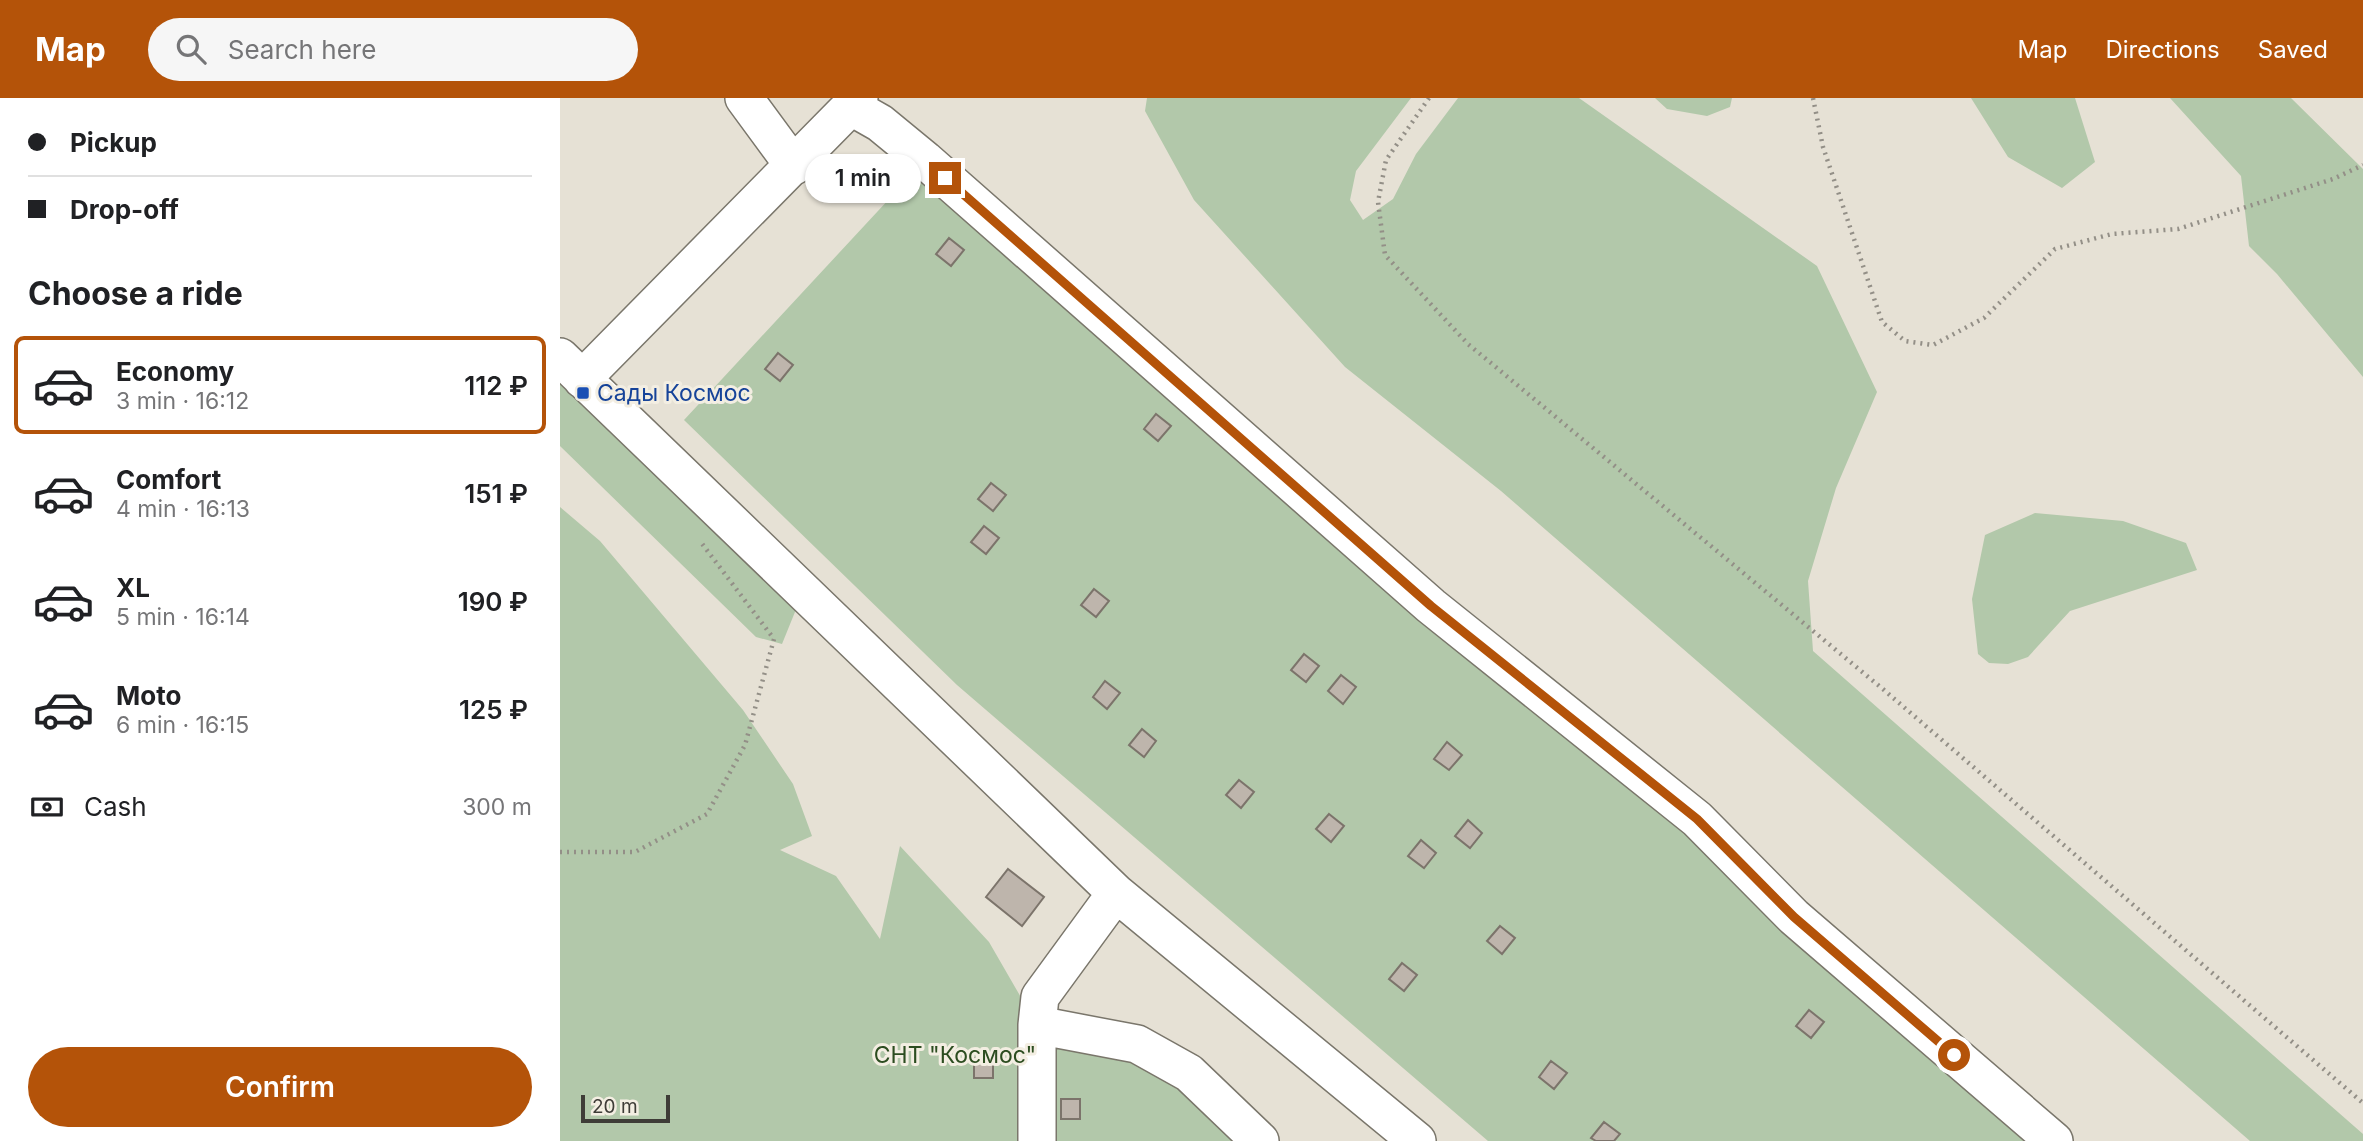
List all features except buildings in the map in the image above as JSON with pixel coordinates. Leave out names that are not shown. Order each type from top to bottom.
[{"type":"street","points":[[744,98],[794,166]]},
{"type":"street","points":[[1418,1141],[1116,893],[571,368],[794,166],[855,102],[925,160],[1431,606],[1697,819],[1794,917],[2054,1141]]},
{"type":"street","points":[[1037,1141],[1037,1025],[1040,997],[1116,893]]},
{"type":"street","points":[[1037,1025],[1137,1044],[1189,1073],[1260,1141]]},
{"type":"path","points":[[1429,98],[1386,160],[1378,202],[1385,255],[1468,344],[1884,690],[2363,1103]]},
{"type":"path","points":[[1813,98],[1823,147],[1882,323],[1905,341],[1933,345],[1984,318],[2056,248],[2112,233],[2178,229],[2310,187],[2363,165]]},
{"type":"path","points":[[560,852],[635,852],[707,814],[745,745],[774,639],[699,539]]},
{"type":"green space","points":[[1147,98],[1411,98],[1356,171],[1350,200],[1363,220],[1393,199],[1416,154],[1458,98],[1579,98],[1817,266],[1877,392],[1836,488],[1808,581],[1813,651],[2363,1134],[2363,1141],[2250,1141],[1501,491],[1345,367],[1194,200],[1145,111]]},
{"type":"green space","points":[[1655,98],[1732,98],[1730,107],[1707,116],[1667,109]]},
{"type":"green space","points":[[1971,98],[2075,98],[2095,162],[2062,188],[2008,157]]},
{"type":"green space","points":[[2170,98],[2291,98],[2363,169],[2363,377],[2277,274],[2249,246],[2241,176]]},
{"type":"green space","points":[[916,170],[1688,829],[2034,1141],[1488,1141],[957,685],[684,420]]},
{"type":"green space","points":[[560,376],[797,607],[782,644],[756,637],[560,446]]},
{"type":"green space","name":"СНТ \"Космос\"","points":[[560,507],[600,541],[743,710],[793,784],[812,836],[780,850],[836,876],[880,939],[900,846],[989,942],[1037,1025],[1137,1044],[1260,1141],[560,1141]]},
{"type":"green space","points":[[2035,513],[2123,521],[2186,543],[2197,570],[2070,611],[2028,657],[2008,664],[1989,663],[1978,654],[1972,599],[1985,535]]},
{"type":"place","name":"Сады Космос","points":[[583,393]]},
{"type":"route","points":[[945,178],[1431,606],[1697,819],[1794,917],[1954,1055]]}]
